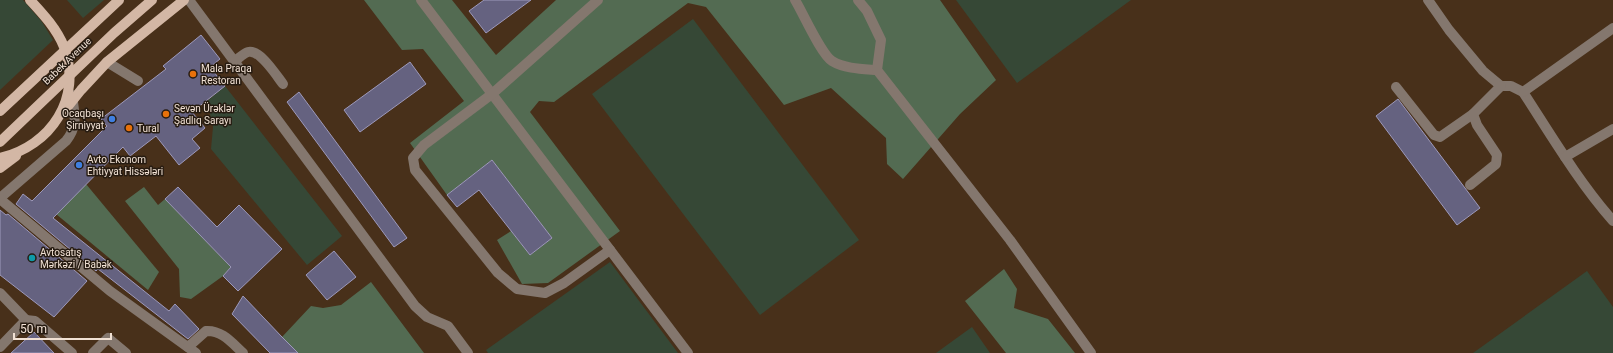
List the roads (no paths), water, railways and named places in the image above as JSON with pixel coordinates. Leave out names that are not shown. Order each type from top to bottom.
[{"type":"main road","points":[[30,0],[58,34],[64,46],[69,72],[67,98],[61,113],[52,127]]},
{"type":"main road","name":"Babek Avenue","points":[[0,110],[119,0]]},
{"type":"main road","name":"Babek Avenue","points":[[0,142],[114,33],[152,0]]},
{"type":"main road","points":[[0,168],[40,139],[107,62],[184,0]]},
{"type":"main road","points":[[0,158],[13,155],[27,149]]},
{"type":"street","points":[[189,0],[415,306],[421,313],[448,326],[468,353]]},
{"type":"street","points":[[421,0],[688,353]]},
{"type":"street","points":[[598,0],[492,94],[424,145],[413,158],[415,170],[498,273],[517,289],[545,293],[564,283],[610,250]]},
{"type":"street","points":[[795,0],[820,45],[831,60],[845,66],[877,70],[1010,240],[1092,353]]},
{"type":"street","points":[[858,0],[867,11],[881,40],[877,70]]},
{"type":"street","points":[[1428,0],[1449,30],[1483,71],[1501,86],[1511,86],[1523,92],[1565,157],[1598,204],[1613,220]]},
{"type":"street","points":[[1523,92],[1613,28]]},
{"type":"street","points":[[235,61],[248,52],[255,52],[262,57],[283,84]]},
{"type":"street","points":[[107,62],[138,81]]},
{"type":"street","points":[[69,72],[75,124],[72,134],[66,141],[0,198],[110,291],[192,350],[206,331],[215,330],[225,336],[243,353]]},
{"type":"street","points":[[1396,87],[1434,135],[1440,137],[1473,114],[1501,86]]},
{"type":"street","points":[[1470,185],[1496,164],[1497,155],[1477,125],[1473,114]]},
{"type":"street","points":[[1565,157],[1613,129]]},
{"type":"street","points":[[0,292],[26,320],[35,321],[72,353]]},
{"type":"street","points":[[0,347],[26,320]]},
{"type":"street","points":[[93,353],[108,338],[126,353]]},
{"type":"place","name":"Mala Praqa Restoran","points":[[193,74]]},
{"type":"place","name":"Sevən Ürəklər Şadlıq Sarayı","points":[[166,114]]},
{"type":"place","name":"Ocaqbaşı Şirniyyat","points":[[112,119]]},
{"type":"place","name":"Tural","points":[[129,128]]},
{"type":"place","name":"Avto Ekonom Ehtiyyat Hissələri","points":[[79,165]]},
{"type":"place","name":"Avtosatış Mərkəzi / Babək","points":[[32,258]]}]
